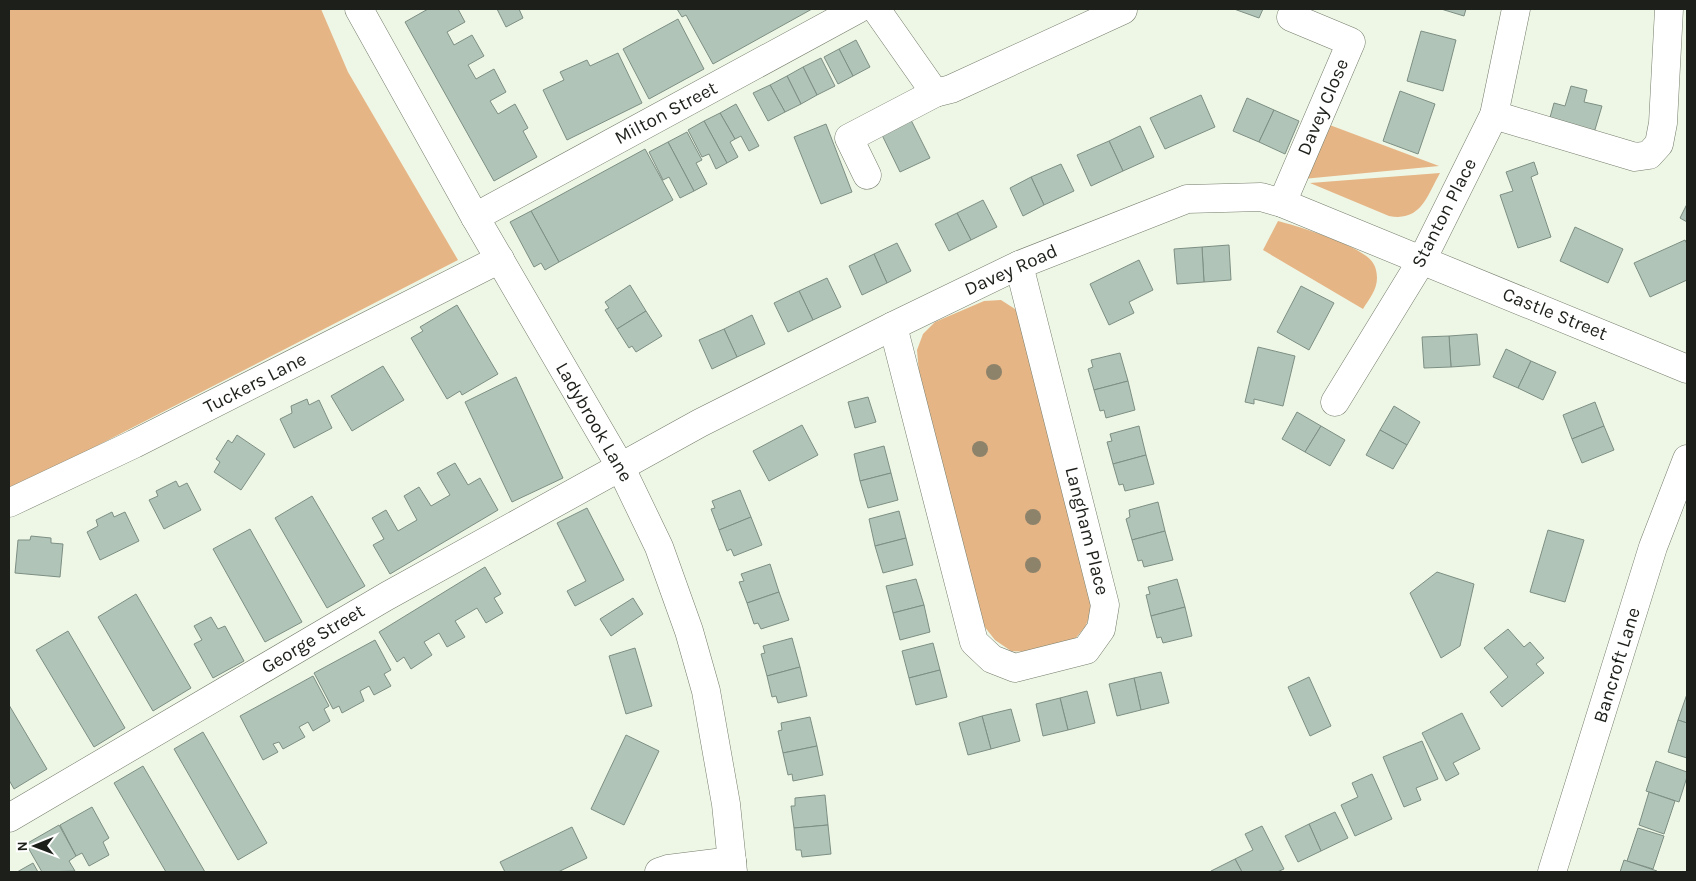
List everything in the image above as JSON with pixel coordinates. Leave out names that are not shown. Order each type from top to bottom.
[{"type":"street","name":"Milton Street","points":[[475,216],[858,9]]},
{"type":"street","points":[[876,9],[935,93]]},
{"type":"street","name":"Stanton Place","points":[[1335,402],[1422,260],[1494,115],[1516,9]]},
{"type":"street","points":[[1494,115],[1635,157],[1649,155],[1659,144],[1663,123],[1669,9]]},
{"type":"street","name":"Ladybrook Lane","points":[[362,10],[475,216],[620,466],[660,548],[689,631],[706,691],[726,804],[732,867]]},
{"type":"street","points":[[867,175],[849,138],[935,93],[951,89],[1123,10]]},
{"type":"street","name":"Davey Close","points":[[1282,204],[1351,42],[1291,17]]},
{"type":"street","name":"Davey Road","points":[[620,466],[700,422],[1019,265],[1187,199],[1261,197],[1422,260]]},
{"type":"street","name":"Tuckers Lane","points":[[9,504],[134,444],[500,259]]},
{"type":"street","name":"Castle Street","points":[[1422,260],[1687,369]]},
{"type":"street","name":"Langham Place","points":[[893,326],[974,642],[992,659],[1015,668],[1086,650],[1101,629],[1105,605],[1019,265]]},
{"type":"street","name":"Bancroft Lane","points":[[1552,872],[1653,547],[1687,460]]},
{"type":"street","name":"George Street","points":[[9,818],[387,596],[620,466]]},
{"type":"street","points":[[660,872],[668,868],[732,867]]},
{"type":"shaded area","points":[[9,9],[321,9],[348,72],[458,260],[9,491]]},
{"type":"shaded area","points":[[1327,124],[1439,166],[1303,179]]},
{"type":"shaded area","points":[[1440,173],[1422,205],[1409,215],[1400,217],[1389,216],[1310,183]]},
{"type":"shaded area","points":[[1278,221],[1300,227],[1344,244],[1367,257],[1376,270],[1377,282],[1363,309],[1263,250]]},
{"type":"shaded area","points":[[1001,300],[1015,309],[1025,325],[1090,588],[1092,611],[1085,627],[1075,639],[1028,652],[1011,651],[995,640],[984,626],[919,373],[917,350],[923,334],[935,322],[984,301]]},
{"type":"building","points":[[428,9],[458,9],[465,22],[447,32],[454,45],[472,35],[484,56],[468,65],[476,79],[494,69],[506,92],[490,101],[498,114],[515,104],[528,128],[523,131],[537,157],[494,181],[405,22]]},
{"type":"building","points":[[497,9],[519,9],[523,18],[506,27]]},
{"type":"building","points":[[677,9],[812,9],[713,64],[686,15],[682,17]]},
{"type":"building","points":[[1234,9],[1263,9],[1259,18]]},
{"type":"building","points":[[1441,9],[1466,9],[1464,16]]},
{"type":"building","points":[[678,19],[704,69],[649,99],[623,49]]},
{"type":"building","points":[[1421,31],[1456,40],[1443,91],[1407,81]]},
{"type":"building","points":[[856,40],[870,67],[853,76],[839,49]]},
{"type":"building","points":[[839,49],[853,76],[838,84],[824,57]]},
{"type":"building","points":[[618,53],[642,103],[567,140],[543,90],[564,80],[560,72],[587,60],[590,66]]},
{"type":"building","points":[[821,58],[835,86],[817,95],[803,67]]},
{"type":"building","points":[[803,67],[817,95],[801,104],[787,76]]},
{"type":"building","points":[[787,76],[801,104],[785,112],[770,85]]},
{"type":"building","points":[[770,85],[785,112],[768,121],[753,93]]},
{"type":"building","points":[[1571,86],[1587,90],[1584,102],[1602,106],[1594,133],[1549,121],[1554,103],[1565,106]]},
{"type":"building","points":[[1400,91],[1435,104],[1418,154],[1383,141]]},
{"type":"building","points":[[1201,95],[1215,127],[1165,149],[1150,118]]},
{"type":"building","points":[[1247,98],[1274,110],[1259,142],[1233,131]]},
{"type":"building","points":[[736,104],[759,146],[749,151],[741,136],[735,139],[720,113]]},
{"type":"building","points":[[1274,110],[1299,121],[1285,154],[1259,142]]},
{"type":"building","points":[[720,113],[735,139],[730,142],[738,157],[727,163],[704,121]]},
{"type":"building","points":[[910,118],[930,158],[900,172],[881,133]]},
{"type":"building","points":[[704,121],[727,163],[716,169],[709,154],[702,157],[688,130]]},
{"type":"building","points":[[826,124],[852,192],[821,204],[794,137]]},
{"type":"building","points":[[1140,126],[1154,157],[1123,171],[1109,141]]},
{"type":"building","points":[[687,132],[702,160],[696,163],[707,184],[694,191],[668,142]]},
{"type":"building","points":[[1109,141],[1123,171],[1091,186],[1077,155]]},
{"type":"building","points":[[668,142],[694,191],[680,198],[669,177],[663,180],[649,152]]},
{"type":"building","points":[[645,149],[673,200],[559,262],[531,211]]},
{"type":"building","points":[[1534,162],[1538,174],[1531,177],[1551,237],[1518,248],[1500,195],[1513,191],[1506,172]]},
{"type":"building","points":[[1061,164],[1074,191],[1044,205],[1031,177]]},
{"type":"building","points":[[1031,177],[1044,205],[1023,216],[1010,188]]},
{"type":"building","points":[[983,200],[997,227],[971,240],[957,213]]},
{"type":"building","points":[[1687,204],[1687,222],[1680,218]]},
{"type":"building","points":[[531,211],[559,262],[545,270],[541,263],[534,267],[510,222]]},
{"type":"building","points":[[957,213],[971,240],[949,251],[935,224]]},
{"type":"building","points":[[1575,227],[1623,249],[1608,283],[1560,261]]},
{"type":"building","points":[[1685,240],[1687,244],[1687,280],[1650,297],[1634,263]]},
{"type":"building","points":[[897,243],[911,271],[887,283],[874,254]]},
{"type":"building","points":[[1229,245],[1231,280],[1204,282],[1202,247]]},
{"type":"building","points":[[1202,247],[1204,282],[1177,284],[1174,249]]},
{"type":"building","points":[[874,254],[887,283],[862,295],[849,266]]},
{"type":"building","points":[[1139,260],[1153,290],[1129,302],[1134,313],[1109,325],[1090,284]]},
{"type":"building","points":[[827,278],[841,307],[813,320],[799,291]]},
{"type":"building","points":[[630,285],[646,311],[617,329],[605,310],[609,308],[605,302]]},
{"type":"building","points":[[1301,286],[1334,303],[1309,350],[1277,332]]},
{"type":"building","points":[[799,291],[813,320],[788,332],[774,303]]},
{"type":"building","points":[[457,305],[498,374],[462,395],[460,391],[447,399],[411,338],[423,331],[420,327]]},
{"type":"building","points":[[646,311],[662,336],[636,352],[632,346],[629,348],[617,329]]},
{"type":"building","points":[[752,315],[765,344],[737,357],[724,329]]},
{"type":"building","points":[[724,329],[737,357],[712,369],[699,340]]},
{"type":"building","points":[[1477,334],[1480,365],[1451,367],[1449,336]]},
{"type":"building","points":[[1449,336],[1451,367],[1424,368],[1422,337]]},
{"type":"building","points":[[1258,347],[1295,356],[1283,406],[1254,399],[1254,404],[1245,402]]},
{"type":"building","points":[[1506,349],[1531,361],[1518,388],[1493,377]]},
{"type":"building","points":[[1120,353],[1128,381],[1094,390],[1088,369],[1093,367],[1091,360]]},
{"type":"building","points":[[1531,361],[1556,372],[1543,400],[1518,388]]},
{"type":"building","points":[[383,366],[404,400],[352,431],[331,396]]},
{"type":"building","points":[[516,377],[563,478],[512,502],[465,402]]},
{"type":"building","points":[[1128,381],[1135,410],[1106,418],[1104,410],[1100,411],[1094,390]]},
{"type":"building","points":[[868,397],[876,422],[855,428],[848,402]]},
{"type":"building","points":[[307,399],[309,405],[319,400],[332,428],[294,448],[280,419],[292,413],[291,406]]},
{"type":"building","points":[[1595,402],[1604,426],[1572,439],[1563,415]]},
{"type":"building","points":[[1394,406],[1420,422],[1407,445],[1380,430]]},
{"type":"building","points":[[1297,412],[1321,426],[1305,452],[1282,439]]},
{"type":"building","points":[[802,425],[818,455],[769,481],[753,451]]},
{"type":"building","points":[[1139,426],[1146,455],[1113,464],[1107,442],[1112,441],[1110,434]]},
{"type":"building","points":[[1321,426],[1345,440],[1330,466],[1305,452]]},
{"type":"building","points":[[1604,426],[1614,450],[1582,463],[1572,439]]},
{"type":"building","points":[[1380,430],[1407,445],[1393,469],[1366,455]]},
{"type":"building","points":[[237,435],[265,454],[241,490],[214,472],[220,462],[216,459],[228,440],[232,443]]},
{"type":"building","points":[[884,446],[891,473],[860,481],[854,454]]},
{"type":"building","points":[[1146,455],[1154,484],[1125,491],[1123,484],[1119,485],[1113,464]]},
{"type":"building","points":[[455,463],[468,485],[480,478],[498,510],[390,574],[373,545],[384,539],[372,518],[386,510],[398,531],[417,520],[404,496],[419,487],[431,506],[450,495],[437,473]]},
{"type":"building","points":[[891,473],[898,500],[868,508],[860,481]]},
{"type":"building","points":[[176,481],[179,487],[187,483],[201,510],[164,529],[149,500],[158,496],[156,491]]},
{"type":"building","points":[[740,490],[751,517],[719,530],[711,509],[715,508],[712,501]]},
{"type":"building","points":[[312,496],[365,586],[327,608],[275,518]]},
{"type":"building","points":[[1158,502],[1165,531],[1132,540],[1126,519],[1130,517],[1129,510]]},
{"type":"building","points":[[587,508],[624,580],[575,606],[567,591],[586,581],[557,523]]},
{"type":"building","points":[[899,511],[906,538],[875,546],[869,519]]},
{"type":"building","points":[[112,512],[114,517],[125,512],[139,541],[100,560],[87,532],[98,526],[96,520]]},
{"type":"building","points":[[751,517],[762,545],[734,556],[731,549],[727,551],[719,530]]},
{"type":"building","points":[[250,529],[302,622],[265,642],[213,549]]},
{"type":"building","points":[[1548,530],[1584,540],[1565,602],[1530,592]]},
{"type":"building","points":[[1165,531],[1173,560],[1144,567],[1142,560],[1138,561],[1132,540]]},
{"type":"building","points":[[31,536],[51,538],[51,543],[63,544],[60,577],[15,573],[18,540],[30,540]]},
{"type":"building","points":[[906,538],[913,565],[883,573],[875,546]]},
{"type":"building","points":[[770,564],[779,592],[747,603],[739,582],[744,581],[741,574]]},
{"type":"building","points":[[485,567],[501,594],[494,598],[503,613],[486,623],[477,608],[455,621],[465,637],[447,647],[439,633],[424,642],[432,655],[411,669],[404,657],[397,662],[379,632]]},
{"type":"building","points":[[1437,572],[1474,584],[1460,646],[1441,658],[1410,593]]},
{"type":"building","points":[[916,579],[924,605],[893,613],[886,586]]},
{"type":"building","points":[[1177,579],[1185,607],[1151,616],[1146,595],[1150,594],[1148,587]]},
{"type":"building","points":[[779,592],[789,620],[761,629],[758,623],[754,624],[747,603]]},
{"type":"building","points":[[136,594],[191,688],[153,711],[98,617]]},
{"type":"building","points":[[633,598],[643,614],[611,636],[600,619]]},
{"type":"building","points":[[924,605],[930,632],[900,640],[893,613]]},
{"type":"building","points":[[1185,607],[1192,636],[1163,643],[1161,637],[1157,638],[1151,616]]},
{"type":"building","points":[[211,617],[218,629],[225,626],[244,661],[213,678],[194,644],[202,640],[194,626]]},
{"type":"building","points":[[1508,629],[1524,647],[1530,642],[1544,658],[1536,664],[1544,673],[1502,707],[1490,692],[1508,677],[1484,648]]},
{"type":"building","points":[[68,631],[125,728],[94,747],[36,650]]},
{"type":"building","points":[[792,638],[800,667],[767,676],[761,654],[765,653],[763,646]]},
{"type":"building","points":[[375,640],[391,670],[384,674],[391,686],[374,695],[369,686],[360,691],[364,701],[342,713],[339,706],[333,709],[314,673]]},
{"type":"building","points":[[933,643],[940,670],[909,678],[902,651]]},
{"type":"building","points":[[635,648],[652,706],[626,714],[609,656]]},
{"type":"building","points":[[800,667],[807,696],[778,703],[776,696],[772,697],[767,676]]},
{"type":"building","points":[[940,670],[947,697],[916,705],[909,678]]},
{"type":"building","points":[[1161,672],[1169,703],[1141,710],[1134,678]]},
{"type":"building","points":[[313,676],[329,706],[324,709],[330,721],[313,731],[308,722],[299,727],[305,737],[283,749],[279,742],[273,744],[278,752],[263,760],[240,716]]},
{"type":"building","points":[[1309,677],[1331,726],[1310,736],[1288,687]]},
{"type":"building","points":[[1134,678],[1141,710],[1117,716],[1109,684]]},
{"type":"building","points":[[1087,691],[1095,723],[1068,730],[1060,698]]},
{"type":"building","points":[[1687,694],[1687,723],[1678,720]]},
{"type":"building","points":[[1060,698],[1068,730],[1043,736],[1036,704]]},
{"type":"building","points":[[9,705],[47,769],[14,789],[9,780]]},
{"type":"building","points":[[1011,709],[1020,741],[991,749],[982,716]]},
{"type":"building","points":[[1462,713],[1480,749],[1453,763],[1459,774],[1446,781],[1422,733]]},
{"type":"building","points":[[982,716],[991,749],[968,755],[959,723]]},
{"type":"building","points":[[810,717],[817,746],[783,753],[778,731],[782,730],[781,723]]},
{"type":"building","points":[[1678,720],[1687,723],[1687,758],[1668,752]]},
{"type":"building","points":[[203,732],[267,843],[238,860],[174,749]]},
{"type":"building","points":[[626,735],[659,751],[624,825],[591,809]]},
{"type":"building","points":[[1422,741],[1438,779],[1416,788],[1421,800],[1404,807],[1383,757]]},
{"type":"building","points":[[817,746],[823,775],[793,781],[792,774],[788,775],[783,753]]},
{"type":"building","points":[[1656,761],[1687,772],[1679,802],[1646,791]]},
{"type":"building","points":[[143,766],[205,872],[166,872],[114,783]]},
{"type":"building","points":[[1372,774],[1392,819],[1355,836],[1341,805],[1358,797],[1352,783]]},
{"type":"building","points":[[1649,792],[1675,801],[1664,834],[1639,825]]},
{"type":"building","points":[[825,795],[828,825],[794,828],[791,806],[795,806],[795,798]]},
{"type":"building","points":[[92,807],[109,838],[103,842],[109,855],[89,866],[82,853],[76,856],[60,825]]},
{"type":"building","points":[[1335,812],[1348,838],[1321,851],[1309,824]]},
{"type":"building","points":[[1309,824],[1321,851],[1298,862],[1285,836]]},
{"type":"building","points":[[59,825],[76,856],[69,861],[75,871],[42,872],[26,844]]},
{"type":"building","points":[[828,825],[831,854],[802,857],[801,850],[796,850],[794,828]]},
{"type":"building","points":[[1262,826],[1284,869],[1277,872],[1242,872],[1235,859],[1253,850],[1245,834]]},
{"type":"building","points":[[572,827],[587,858],[558,872],[505,872],[500,862]]},
{"type":"building","points":[[1638,828],[1664,836],[1653,869],[1627,861]]},
{"type":"building","points":[[1235,859],[1242,872],[1211,871]]},
{"type":"building","points":[[1624,860],[1657,871],[1620,872]]},
{"type":"building","points":[[33,863],[38,872],[17,872]]}]
